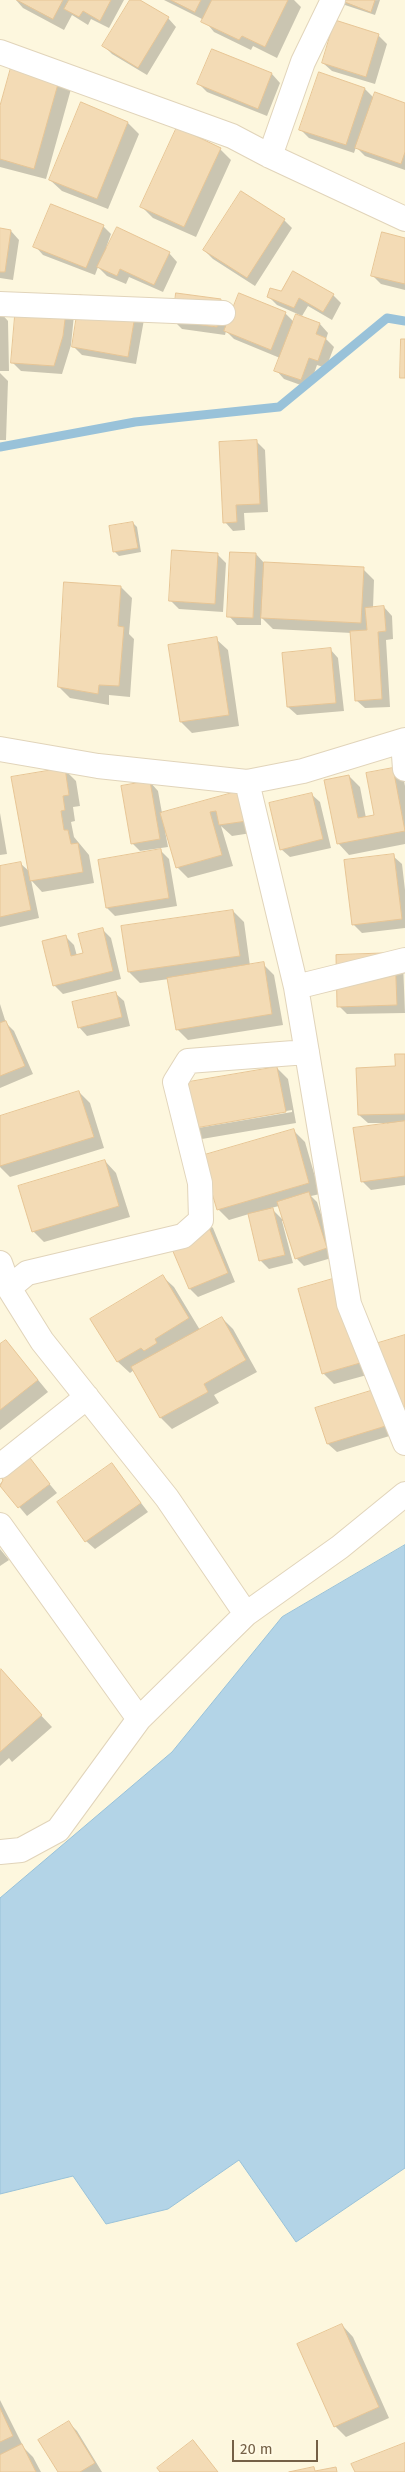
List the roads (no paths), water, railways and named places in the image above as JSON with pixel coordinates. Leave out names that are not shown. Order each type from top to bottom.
[{"type":"street","points":[[270,156],[303,62],[333,0]]},
{"type":"street","points":[[0,52],[232,136],[270,156],[405,219]]},
{"type":"street","points":[[0,304],[223,312]]},
{"type":"street","points":[[0,749],[98,766],[247,782],[303,770],[404,741],[405,769]]},
{"type":"street","points":[[247,782],[296,987],[349,1304],[405,1443]]},
{"type":"street","points":[[296,987],[405,960]]},
{"type":"street","points":[[9,1288],[27,1273],[183,1236],[201,1220],[200,1183],[175,1082],[188,1061],[306,1052]]},
{"type":"street","points":[[0,1264],[9,1288],[42,1341],[167,1498],[246,1614]]},
{"type":"street","points":[[0,1466],[87,1398]]},
{"type":"street","points":[[0,1852],[21,1850],[58,1830],[139,1719],[246,1614],[340,1547],[405,1494]]},
{"type":"street","points":[[0,1525],[139,1719]]},
{"type":"water","points":[[405,1545],[405,2168],[296,2242],[239,2160],[168,2209],[106,2224],[73,2176],[0,2194],[0,1898],[172,1752],[282,1617]]},
{"type":"waterway","points":[[0,447],[135,422],[279,407],[387,318],[405,321]]}]
